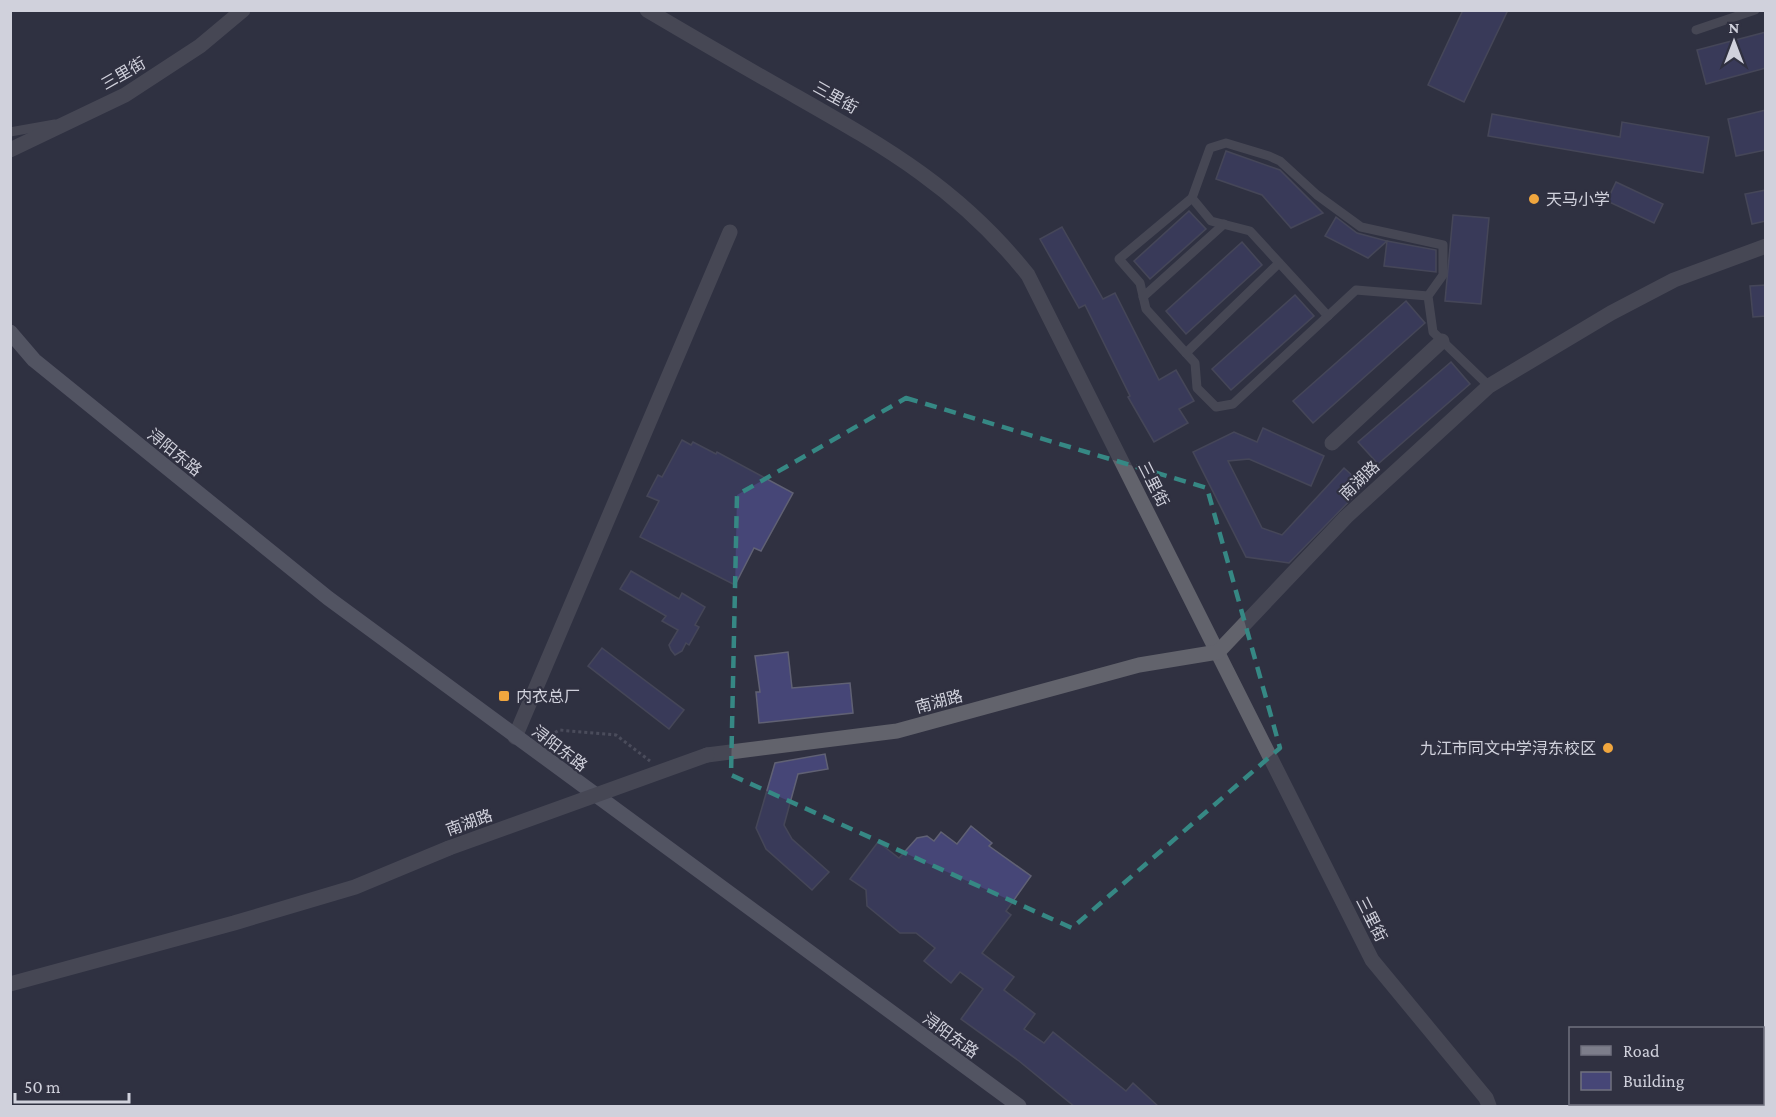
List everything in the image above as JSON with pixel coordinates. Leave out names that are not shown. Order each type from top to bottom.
[{"type":"main road","name":"浔阳东路","points":[[10,332],[34,360],[327,597],[1019,1107]]},
{"type":"street","name":"三里街","points":[[10,150],[125,95],[200,46],[243,10]]},
{"type":"street","name":"三里街","points":[[647,10],[870,136],[952,194],[1000,239],[1028,275],[1372,960],[1486,1098],[1489,1107]]},
{"type":"street","points":[[515,737],[730,232]]},
{"type":"street","name":"南湖路","points":[[10,984],[234,923],[355,887],[449,848],[707,755],[897,731],[1139,665],[1218,652],[1346,517],[1489,386],[1611,314],[1674,280],[1766,246]]},
{"type":"street","points":[[1332,443],[1442,341]]},
{"type":"lane","points":[[1696,30],[1755,10]]},
{"type":"lane","points":[[10,132],[72,120]]},
{"type":"lane","points":[[1428,296],[1356,290],[1233,404],[1216,406],[1197,388],[1195,363],[1146,309],[1140,283],[1119,259],[1192,198],[1210,148],[1226,143],[1269,156],[1280,161],[1317,195],[1361,227],[1443,244],[1443,275],[1428,296],[1433,332],[1489,386]]},
{"type":"lane","points":[[1192,198],[1212,221],[1250,231],[1328,316]]},
{"type":"lane","points":[[1143,297],[1224,224]]},
{"type":"lane","points":[[1186,353],[1279,263]]},
{"type":"path","points":[[531,748],[559,730],[616,735],[663,771]]},
{"type":"highlighted area","points":[[906,398],[1207,488],[1280,748],[1072,928],[731,775],[737,495]]},
{"type":"building","points":[[1463,10],[1508,10],[1464,102],[1428,85]]},
{"type":"building","points":[[1766,32],[1766,68],[1706,84],[1697,50]]},
{"type":"building","points":[[1766,110],[1766,150],[1736,156],[1728,119]]},
{"type":"building","points":[[1492,114],[1620,137],[1622,122],[1709,137],[1703,173],[1488,136]]},
{"type":"building","points":[[1226,151],[1280,170],[1323,213],[1291,228],[1262,195],[1216,179]]},
{"type":"building","points":[[1616,182],[1663,204],[1654,223],[1607,201]]},
{"type":"building","points":[[1766,190],[1766,221],[1752,224],[1745,194]]},
{"type":"building","points":[[1189,211],[1206,229],[1150,279],[1134,261]]},
{"type":"building","points":[[1453,215],[1489,218],[1481,304],[1445,301]]},
{"type":"building","points":[[1336,217],[1357,233],[1387,241],[1368,258],[1325,236]]},
{"type":"building","points":[[1062,227],[1103,299],[1115,293],[1159,380],[1176,370],[1194,401],[1179,409],[1188,423],[1154,442],[1128,397],[1130,396],[1085,305],[1079,308],[1040,239]]},
{"type":"building","points":[[1387,241],[1436,250],[1436,272],[1384,266]]},
{"type":"building","points":[[1242,242],[1262,265],[1186,334],[1166,311]]},
{"type":"building","points":[[1766,285],[1766,316],[1753,317],[1750,286]]},
{"type":"building","points":[[1295,295],[1314,316],[1231,390],[1212,369]]},
{"type":"building","points":[[1406,301],[1425,323],[1313,423],[1293,401]]},
{"type":"building","points":[[1451,362],[1470,384],[1378,464],[1358,442]]},
{"type":"building","points":[[1263,428],[1324,456],[1311,486],[1249,459],[1228,461],[1262,528],[1282,535],[1344,468],[1364,486],[1289,563],[1246,557],[1193,452],[1234,432],[1257,442]]},
{"type":"building","points":[[682,440],[691,445],[693,442],[716,454],[717,452],[793,493],[761,551],[754,548],[735,585],[640,537],[659,501],[647,496],[658,475],[662,477]]},
{"type":"building","points":[[631,571],[679,599],[682,593],[705,607],[695,625],[699,627],[689,645],[686,643],[682,651],[675,655],[671,650],[669,645],[678,630],[662,621],[666,616],[620,589]]},
{"type":"building","points":[[602,648],[684,710],[669,729],[588,666]]},
{"type":"building","points":[[788,652],[792,688],[850,683],[853,713],[759,723],[756,692],[760,692],[755,656]]},
{"type":"building","points":[[825,754],[828,769],[798,774],[784,825],[792,839],[829,872],[812,890],[766,849],[756,828],[775,763]]},
{"type":"building","points":[[971,826],[992,843],[989,846],[1031,876],[1006,911],[1011,915],[982,953],[1014,977],[1004,990],[1035,1014],[1024,1029],[1044,1043],[1053,1032],[1126,1091],[1133,1083],[1159,1107],[1075,1107],[1019,1061],[961,1019],[983,989],[960,972],[951,983],[924,961],[935,948],[916,933],[900,933],[867,906],[866,890],[850,879],[878,842],[899,858],[917,838],[927,836],[934,841],[941,832],[957,844]]},
{"type":"place","name":"天马小学","points":[[1534,199]]},
{"type":"place","name":"内衣总厂","points":[[504,696]]},
{"type":"place","name":"九江市同文中学浔东校区","points":[[1608,748]]}]
